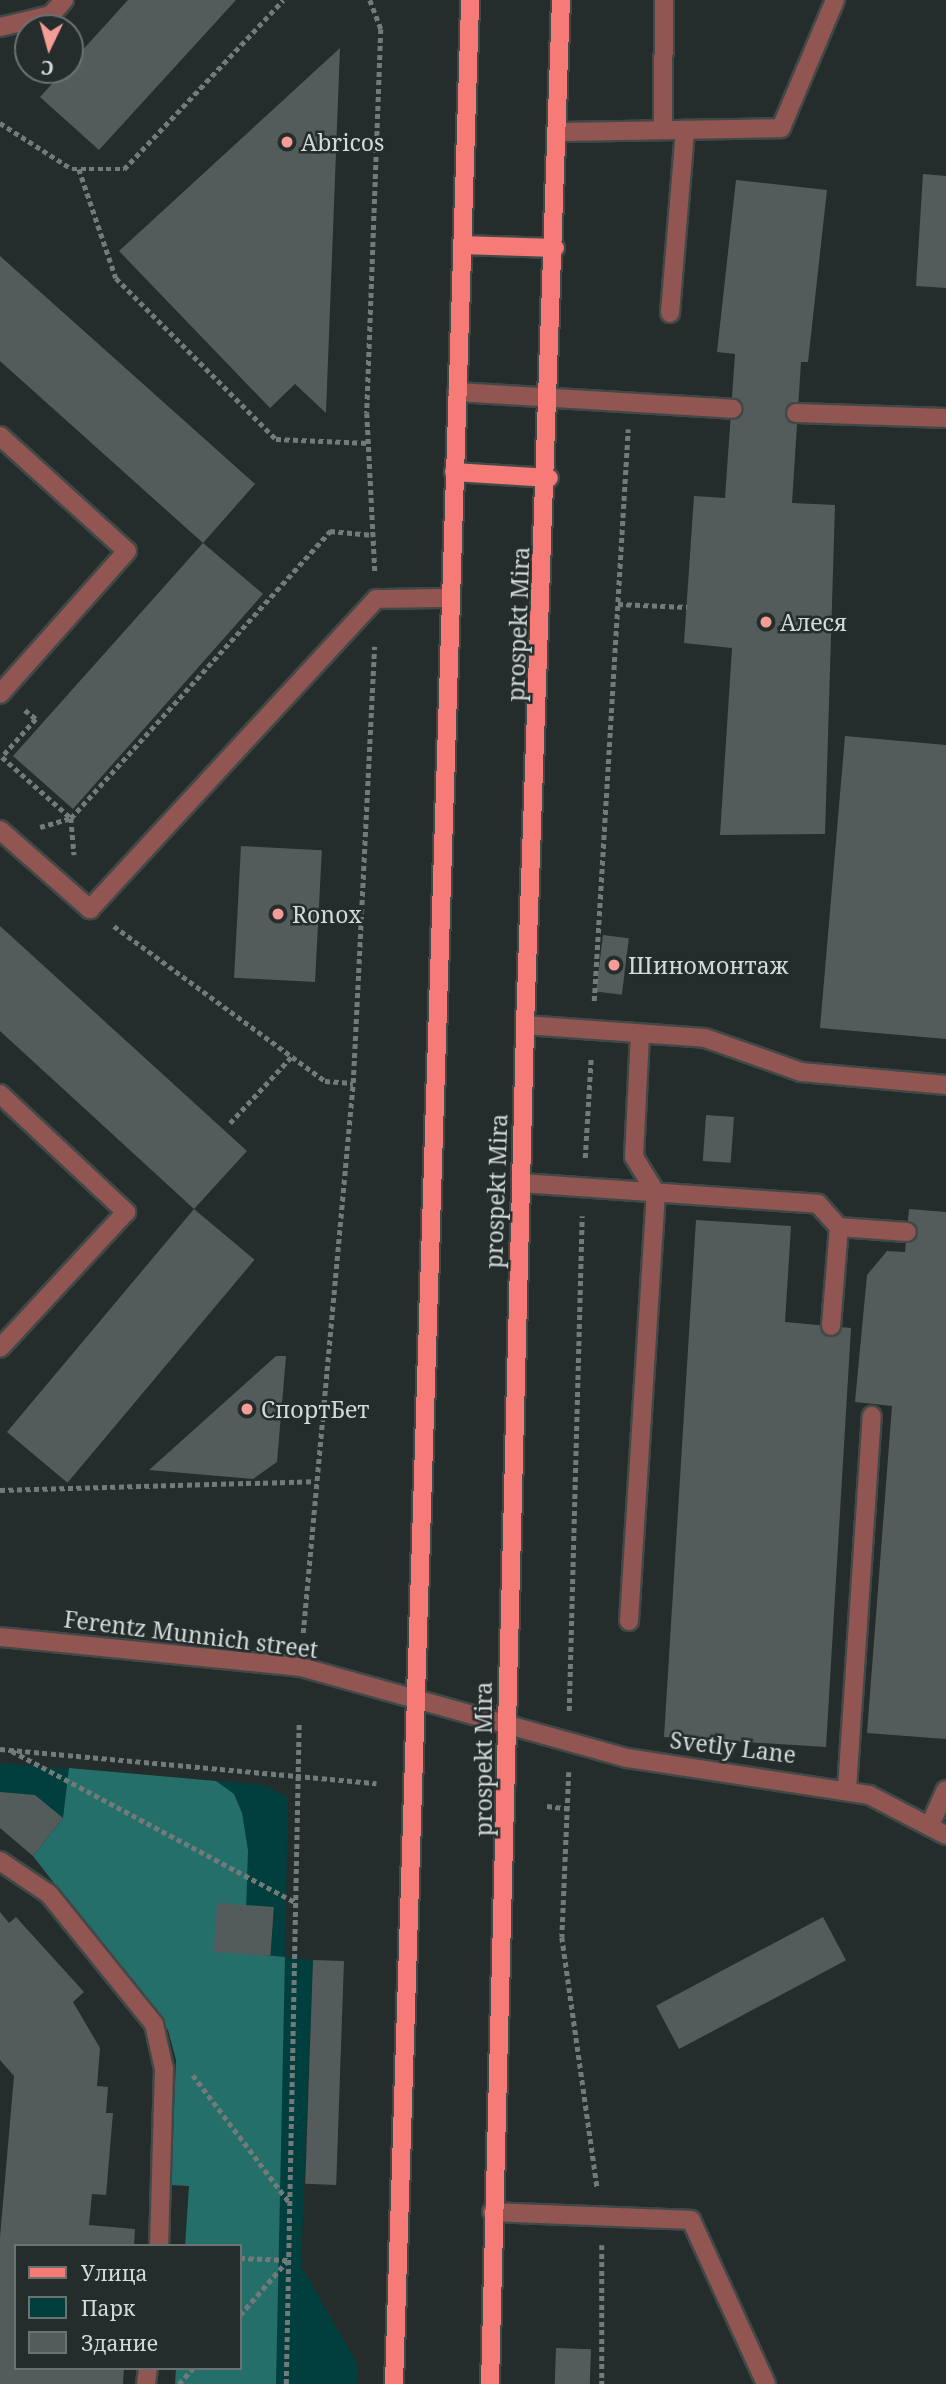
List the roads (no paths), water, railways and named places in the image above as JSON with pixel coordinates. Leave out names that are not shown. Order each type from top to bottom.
[{"type":"main road","points":[[394,2384],[470,0]]},
{"type":"main road","name":"prospekt Mira","points":[[490,2384],[492,2212],[510,1800],[507,1723],[525,1025],[549,478],[561,0]]},
{"type":"main road","points":[[462,245],[555,248]]},
{"type":"main road","points":[[454,472],[549,478]]},
{"type":"street","points":[[0,27],[51,15],[64,0]]},
{"type":"street","points":[[663,130],[664,0]]},
{"type":"street","points":[[558,132],[781,128],[835,0]]},
{"type":"street","points":[[670,313],[685,130]]},
{"type":"street","points":[[457,392],[732,409]]},
{"type":"street","points":[[796,413],[946,418]]},
{"type":"street","points":[[0,436],[127,551],[2,693]]},
{"type":"street","points":[[0,830],[90,909],[376,599],[450,598]]},
{"type":"street","points":[[525,1025],[705,1038],[800,1072],[946,1085]]},
{"type":"street","points":[[629,1620],[656,1193],[634,1157],[640,1034]]},
{"type":"street","points":[[0,1094],[126,1212],[0,1348]]},
{"type":"street","points":[[521,1183],[818,1204],[839,1227],[907,1232]]},
{"type":"street","points":[[831,1326],[839,1227]]},
{"type":"street","points":[[847,1789],[872,1416]]},
{"type":"street","name":"Ferentz Munnich street","points":[[0,1637],[301,1667],[507,1723]]},
{"type":"street","name":"Svetly Lane","points":[[507,1723],[626,1758],[847,1789],[931,1823],[946,1835]]},
{"type":"street","points":[[931,1823],[946,1790]]},
{"type":"street","points":[[0,1861],[49,1894],[154,2024],[164,2069],[159,2244]]},
{"type":"street","points":[[492,2212],[691,2220],[766,2384]]},
{"type":"place","name":"Abricos","points":[[287,142]]},
{"type":"place","name":"Алеся","points":[[766,622]]},
{"type":"place","name":"Ronox","points":[[278,914]]},
{"type":"place","name":"Шиномонтаж","points":[[614,965]]},
{"type":"place","name":"СпортБет","points":[[247,1409]]}]
